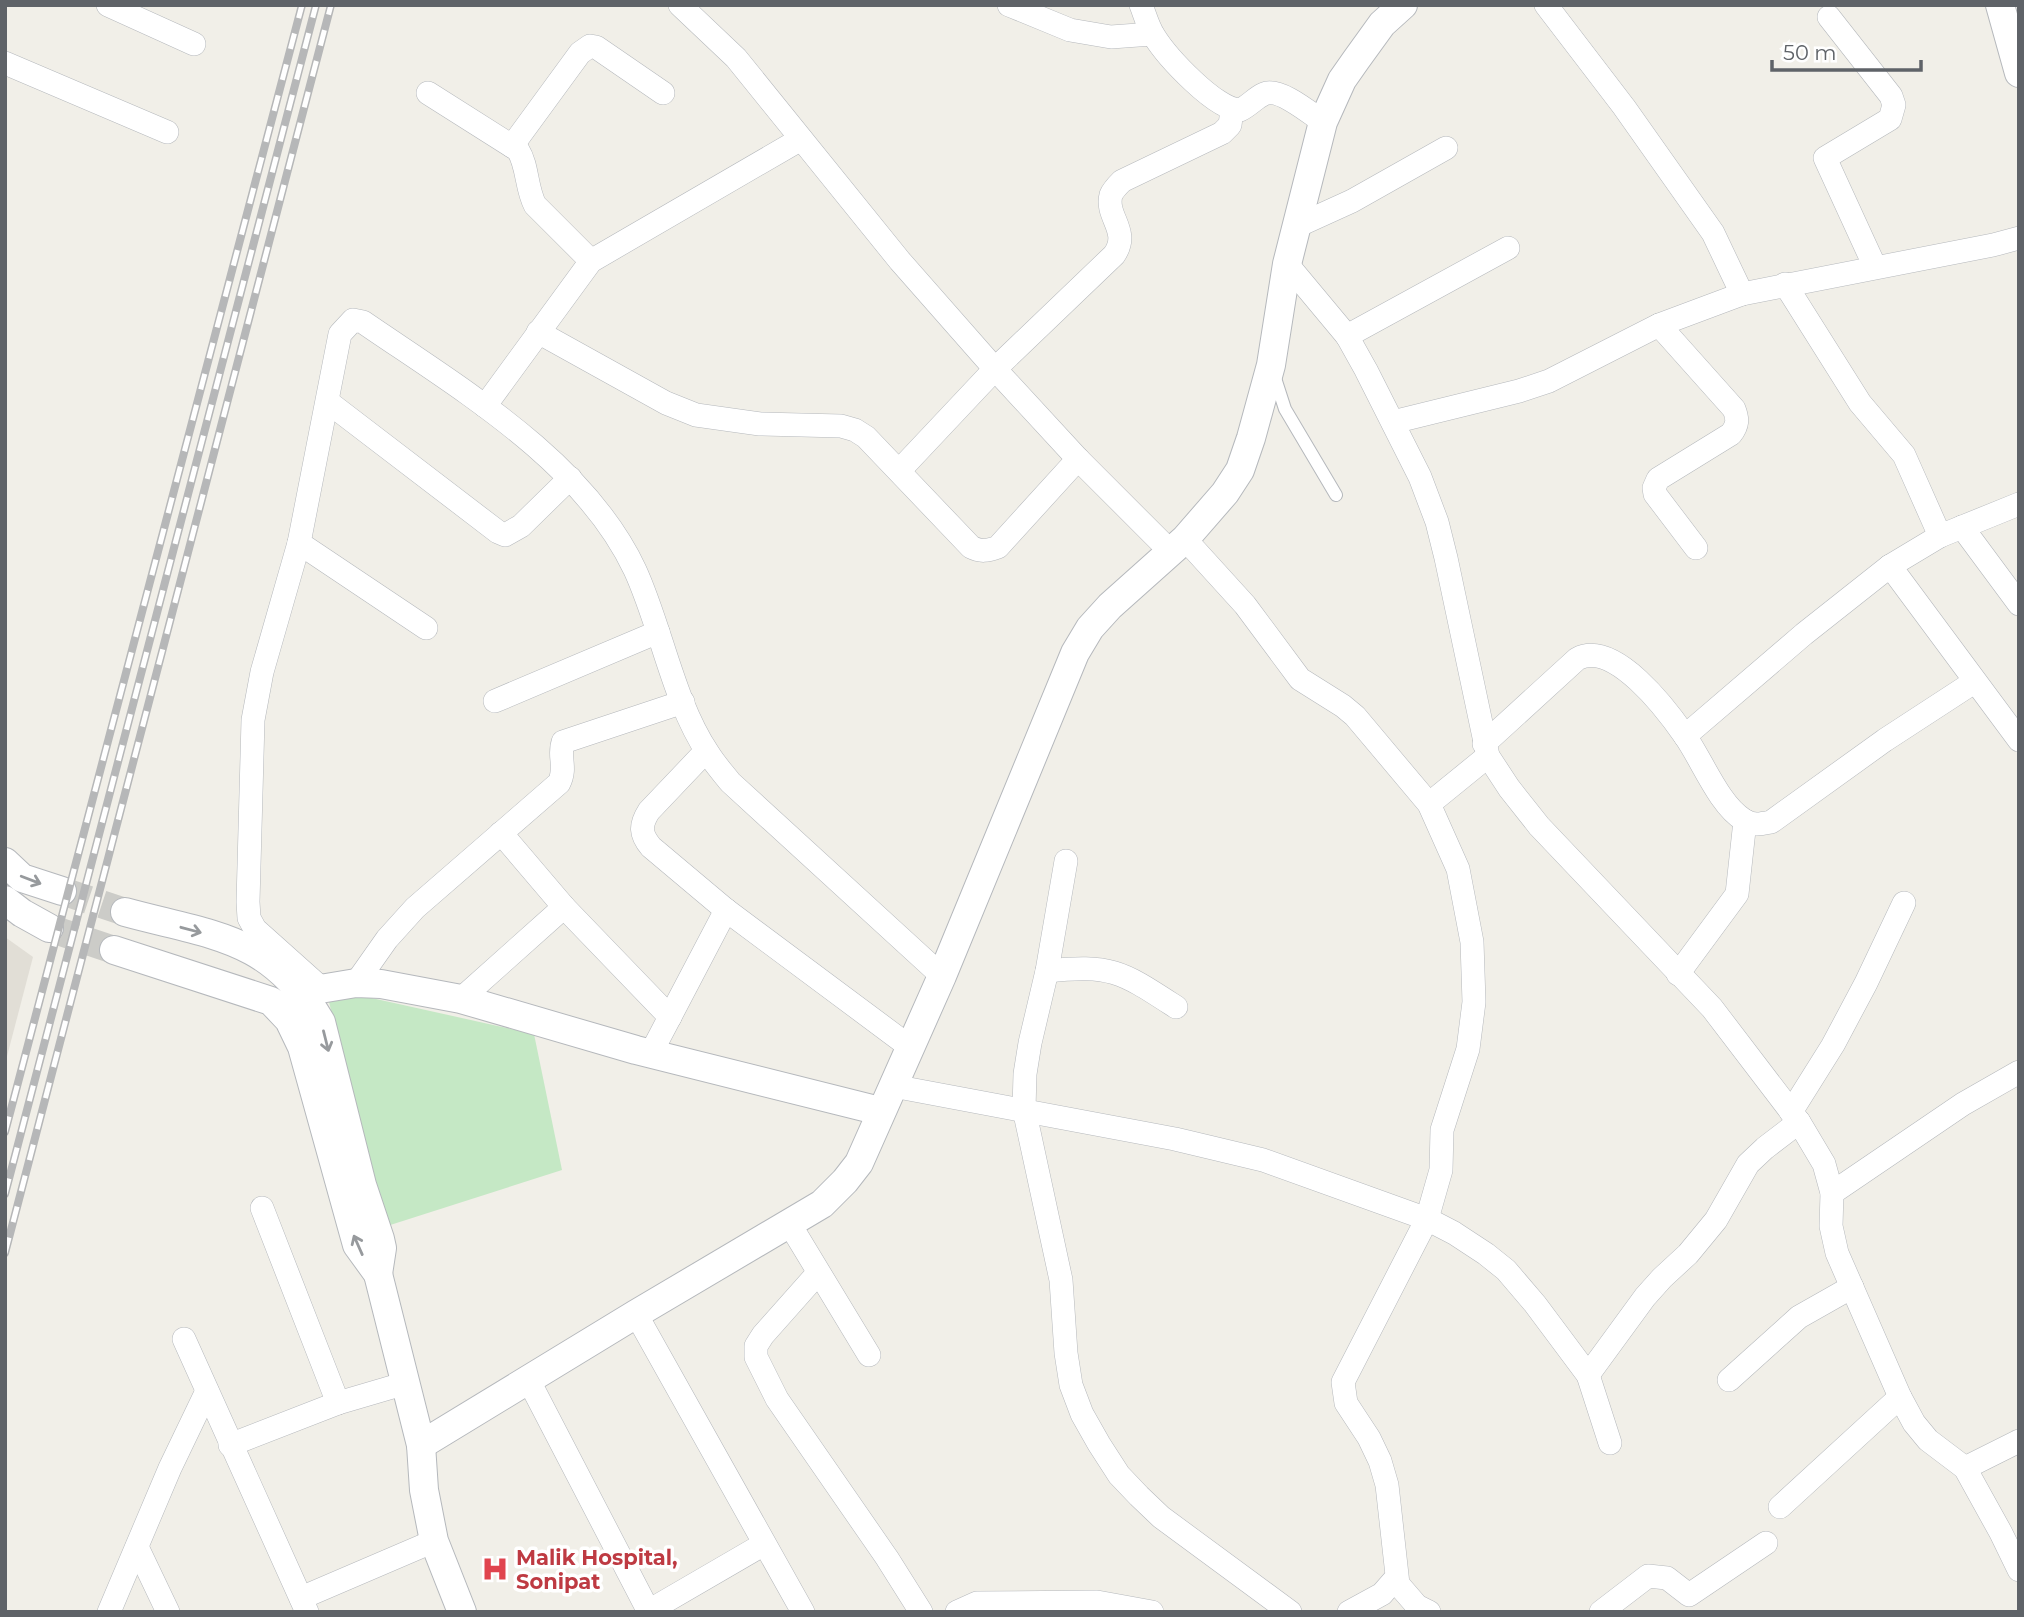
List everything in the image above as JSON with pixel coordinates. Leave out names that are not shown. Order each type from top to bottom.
[{"type":"street","points":[[109,5],[194,44]]},
{"type":"street","points":[[680,5],[736,58],[900,261],[1078,459],[1245,604],[1300,679],[1355,716],[1429,804],[1458,869],[1472,942],[1474,1002],[1468,1049],[1442,1130],[1441,1170],[1427,1219],[1343,1382],[1346,1403],[1369,1437],[1387,1485],[1396,1578],[1402,1590],[1422,1610]]},
{"type":"street","points":[[1009,5],[1070,30],[1111,37],[1152,34]]},
{"type":"street","points":[[1142,5],[1152,34],[1166,53],[1219,103],[1232,110],[1240,110],[1263,95],[1280,94],[1323,122]]},
{"type":"street","points":[[421,1445],[822,1204],[859,1163],[942,976],[1075,653],[1090,628],[1110,606],[1178,545],[1225,493],[1240,470],[1271,365],[1287,264],[1323,122],[1342,80],[1382,24],[1403,5]]},
{"type":"street","points":[[1546,5],[1624,107],[1713,233],[1742,294]]},
{"type":"street","points":[[2000,5],[2019,73]]},
{"type":"street","points":[[1829,17],[1891,96],[1894,105],[1890,119],[1825,158],[1875,267]]},
{"type":"street","points":[[512,146],[580,52],[590,46],[596,47],[663,93]]},
{"type":"street","points":[[5,63],[167,132]]},
{"type":"street","points":[[428,93],[512,146],[522,157],[535,205],[591,261]]},
{"type":"street","points":[[899,471],[995,369],[1121,246],[1111,195],[1122,181],[1222,133],[1230,125],[1232,110]]},
{"type":"street","points":[[485,406],[591,261],[802,139]]},
{"type":"street","points":[[1297,226],[1352,201],[1446,148]]},
{"type":"street","points":[[1393,422],[1539,384],[1659,325],[1742,294],[2019,238]]},
{"type":"street","points":[[1346,336],[1508,248]]},
{"type":"street","points":[[1287,264],[1346,336],[1420,477],[1437,522],[1486,750],[1509,788],[1539,826],[1712,1008],[1795,1117],[1824,1164],[1832,1193],[1831,1226],[1834,1240],[1900,1397],[1914,1423],[1928,1440],[1965,1468],[2019,1570]]},
{"type":"street","points":[[1785,284],[1860,403],[1904,455],[1940,536]]},
{"type":"street","points":[[378,1274],[382,1248],[380,1239],[362,1185],[311,990],[255,929],[249,918],[248,902],[253,720],[262,672],[299,543],[340,334],[352,320],[363,322],[485,406],[570,478],[614,530],[636,571],[683,702],[706,751],[730,782],[942,976]]},
{"type":"street","points":[[1659,325],[1734,409],[1738,418],[1731,434],[1658,479],[1656,485],[1655,494],[1696,548]]},
{"type":"street","points":[[538,332],[666,404],[696,415],[760,424],[841,426],[855,430],[866,437],[971,547],[979,551],[998,547],[1078,459]]},
{"type":"street","points":[[328,402],[505,535],[521,526],[570,478]]},
{"type":"street","points":[[1685,736],[1804,634],[1890,566],[1940,536],[2019,504]]},
{"type":"street","points":[[1962,527],[2019,604]]},
{"type":"street","points":[[299,543],[426,628]]},
{"type":"street","points":[[1890,566],[2019,740]]},
{"type":"street","points":[[495,701],[658,632]]},
{"type":"street","points":[[1429,804],[1577,659],[1590,655],[1615,662],[1636,678],[1685,736],[1729,806],[1745,821],[1756,825],[1771,822],[1885,740],[1974,682]]},
{"type":"street","points":[[356,983],[387,939],[415,908],[559,783],[564,768],[560,751],[563,742],[683,702]]},
{"type":"street","points":[[706,751],[649,811],[643,820],[643,838],[651,848],[726,910],[910,1047]]},
{"type":"street","points":[[1678,974],[1737,894],[1745,821]]},
{"type":"street","points":[[501,833],[564,906],[670,1017]]},
{"type":"street","points":[[1066,860],[1047,971],[1030,1043],[1025,1073],[1024,1110],[1061,1280],[1066,1353],[1072,1385],[1082,1414],[1119,1475],[1139,1496],[1161,1517],[1290,1612]]},
{"type":"street","points":[[5,862],[22,878],[62,891]]},
{"type":"street","points":[[5,900],[49,928]]},
{"type":"street","points":[[1588,1375],[1638,1305],[1688,1254],[1716,1220],[1748,1164],[1795,1117],[1866,983],[1904,903]]},
{"type":"street","points":[[461,999],[564,906]]},
{"type":"street","points":[[651,1053],[726,910]]},
{"type":"street","points":[[125,912],[243,945],[311,990],[356,983],[380,984],[461,999],[651,1053],[880,1111]]},
{"type":"street","points":[[114,950],[271,1001],[289,1020],[302,1046],[357,1245],[378,1274],[421,1445],[434,1541],[462,1612]]},
{"type":"street","points":[[1047,971],[1084,967],[1117,972],[1132,978],[1176,1007]]},
{"type":"street","points":[[1832,1193],[1962,1104],[2019,1072]]},
{"type":"street","points":[[893,1086],[1175,1139],[1263,1160],[1427,1219],[1467,1241],[1506,1270],[1535,1304],[1588,1375],[1610,1443]]},
{"type":"street","points":[[262,1208],[338,1403]]},
{"type":"street","points":[[789,1223],[869,1355]]},
{"type":"street","points":[[818,1273],[763,1335],[756,1346],[756,1357],[777,1399],[922,1612]]},
{"type":"street","points":[[1729,1380],[1799,1317],[1852,1287]]},
{"type":"street","points":[[636,1314],[803,1612]]},
{"type":"street","points":[[184,1339],[304,1605],[434,1541]]},
{"type":"street","points":[[529,1381],[648,1611],[764,1544]]},
{"type":"street","points":[[230,1445],[338,1403],[406,1383]]},
{"type":"street","points":[[109,1612],[170,1468],[207,1391]]},
{"type":"street","points":[[1780,1507],[1900,1397]]},
{"type":"street","points":[[1965,1468],[2019,1441]]},
{"type":"street","points":[[1601,1612],[1648,1576],[1667,1578],[1689,1595],[1766,1543]]},
{"type":"street","points":[[137,1547],[168,1612]]},
{"type":"street","points":[[1349,1612],[1381,1594],[1396,1578]]},
{"type":"street","points":[[957,1612],[977,1603],[1097,1602],[1152,1612]]},
{"type":"lane","points":[[1271,365],[1285,409],[1336,495]]},
{"type":"shaded area","points":[[5,937],[33,957],[5,1064]]},
{"type":"green space","points":[[358,995],[534,1034],[562,1170],[384,1227],[329,1002]]},
{"type":"tunnel","points":[[62,891],[125,912]]},
{"type":"tunnel","points":[[49,928],[114,950]]},
{"type":"railway","points":[[5,1132],[302,5]]},
{"type":"railway","points":[[5,1194],[316,5]]},
{"type":"railway","points":[[5,1253],[331,5]]},
{"type":"place","name":"Malik Hospital, Sonipat","points":[[495,1569]]}]
